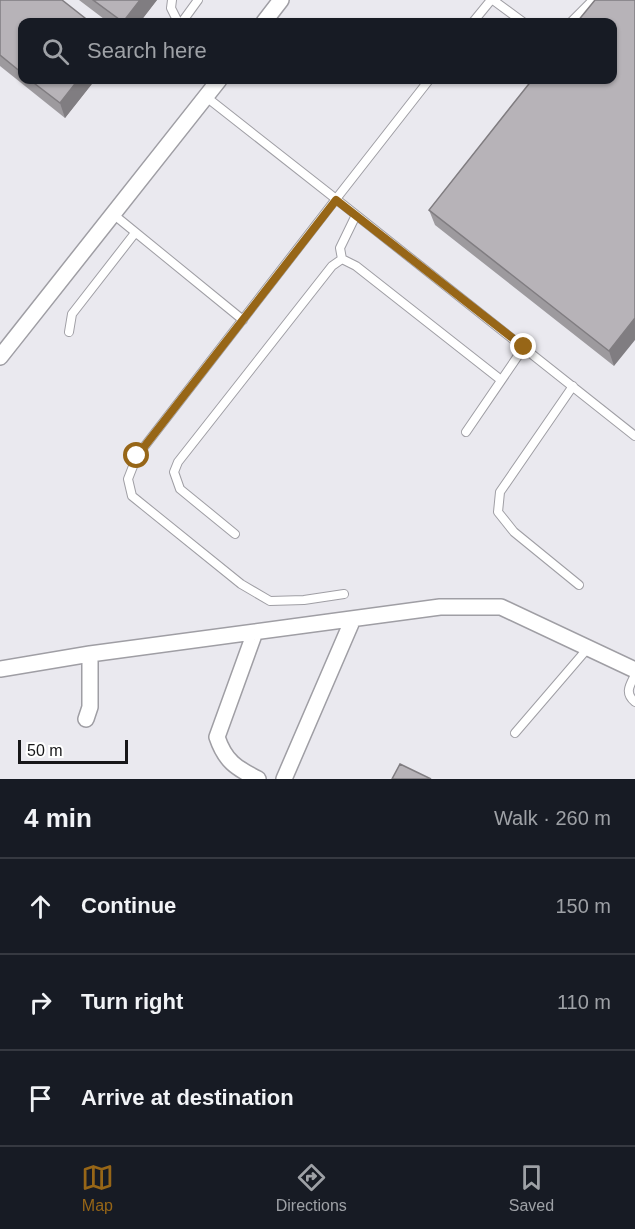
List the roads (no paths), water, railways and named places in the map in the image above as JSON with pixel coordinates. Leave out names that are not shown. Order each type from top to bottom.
[{"type":"street","points":[[267,18],[281,0]]},
{"type":"street","points":[[0,357],[216,84]]},
{"type":"street","points":[[0,669],[90,654],[440,607],[501,607],[635,673]]},
{"type":"street","points":[[284,779],[353,619]]},
{"type":"street","points":[[255,632],[217,737],[223,754],[238,767],[258,779]]},
{"type":"street","points":[[86,719],[90,707],[90,654]]},
{"type":"lane","points":[[172,0],[171,8],[177,18]]},
{"type":"lane","points":[[183,18],[198,0]]},
{"type":"lane","points":[[476,18],[492,0],[517,18]]},
{"type":"lane","points":[[575,18],[593,0]]},
{"type":"lane","points":[[344,594],[304,600],[270,601],[241,584],[132,496],[128,479],[137,456],[426,84]]},
{"type":"lane","points":[[205,96],[635,436]]},
{"type":"lane","points":[[113,214],[243,320]]},
{"type":"lane","points":[[342,260],[340,248],[356,215]]},
{"type":"lane","points":[[69,332],[72,314],[135,233]]},
{"type":"lane","points":[[342,260],[356,266],[501,380]]},
{"type":"lane","points":[[235,534],[180,489],[174,472],[178,462],[332,266],[342,260]]},
{"type":"lane","points":[[466,432],[524,347]]},
{"type":"lane","points":[[573,386],[500,492],[498,512],[514,532],[579,585]]},
{"type":"lane","points":[[515,733],[588,648]]},
{"type":"lane","points":[[635,673],[628,689],[630,698],[635,702]]}]
